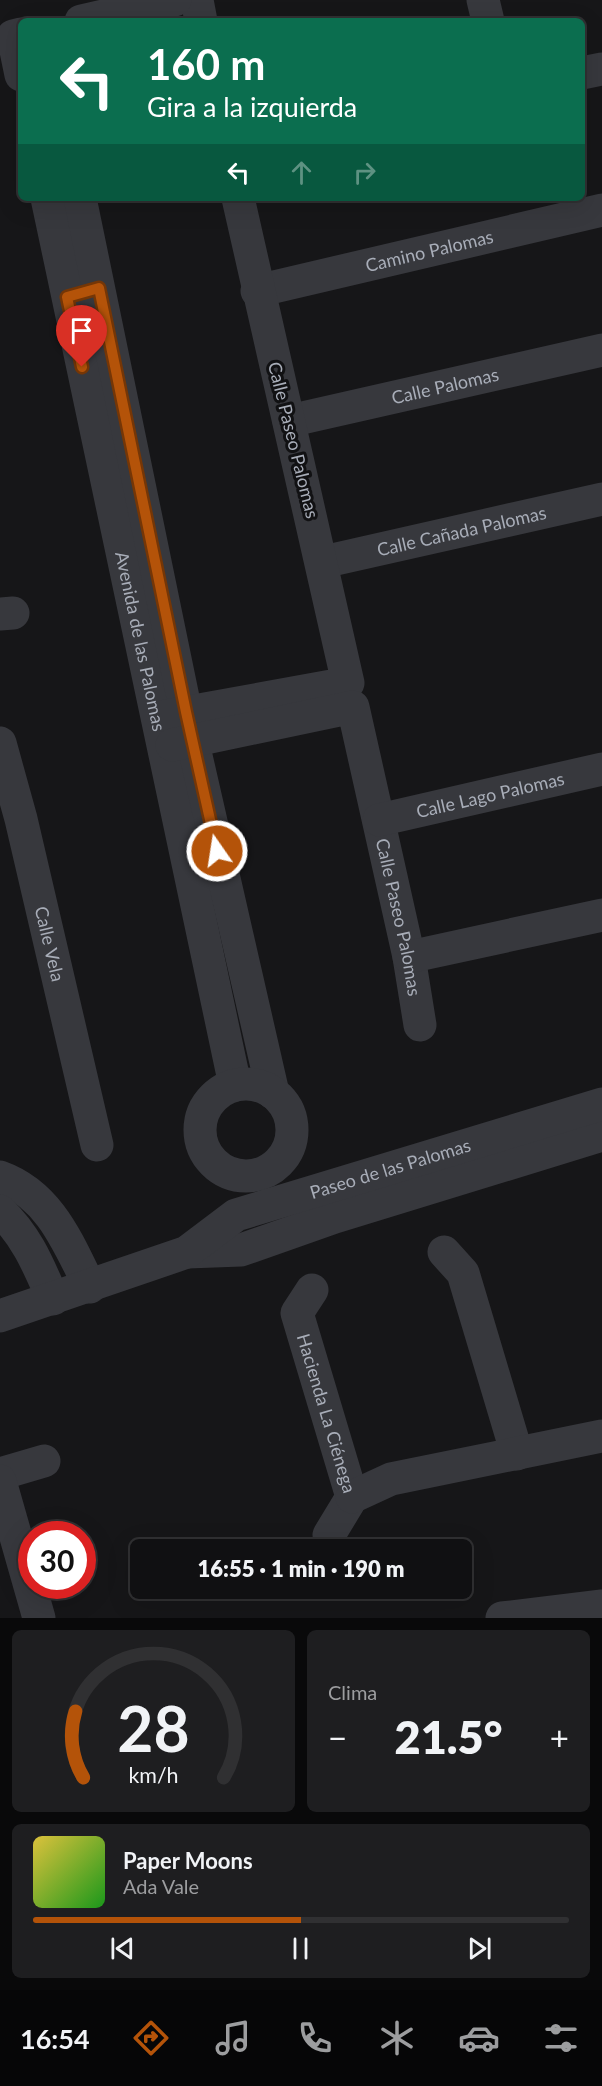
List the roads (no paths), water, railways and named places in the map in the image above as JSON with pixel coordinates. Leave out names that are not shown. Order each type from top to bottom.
[{"type":"street","points":[[94,18],[175,0]]},
{"type":"street","points":[[197,0],[200,18]]},
{"type":"street","points":[[483,0],[487,18]]},
{"type":"street","points":[[585,72],[602,69]]},
{"type":"street","name":"Avenida de las Palomas","points":[[48,201],[67,297],[174,729],[235,1085]]},
{"type":"street","points":[[81,201],[99,288],[174,729],[273,1093],[288,1113],[291,1138],[280,1160],[259,1174],[238,1176],[222,1170],[205,1152],[201,1140],[201,1121],[208,1104],[216,1095],[235,1085],[257,1086],[273,1093]]},
{"type":"street","name":"Calle Paseo Palomas","points":[[239,201],[257,291],[323,562],[409,957],[420,1025]]},
{"type":"street","name":"Camino Palomas","points":[[257,291],[602,210]]},
{"type":"street","points":[[67,297],[99,288]]},
{"type":"street","name":"Calle Palomas","points":[[289,421],[602,350]]},
{"type":"street","name":"Calle Cañada Palomas","points":[[323,562],[602,500]]},
{"type":"street","points":[[174,729],[351,695]]},
{"type":"street","name":"Calle Vela","points":[[0,743],[10,820],[97,1145]]},
{"type":"street","name":"Calle Lago Palomas","points":[[379,820],[602,769]]},
{"type":"street","points":[[409,957],[602,915]]},
{"type":"street","name":"Paseo de las Palomas","points":[[0,1316],[187,1252],[236,1215],[602,1104]]},
{"type":"street","name":"Paseo de las Palomas","points":[[187,1252],[241,1250],[335,1217],[602,1135]]},
{"type":"street","points":[[259,1174],[267,1241]]},
{"type":"street","points":[[0,1177],[34,1196],[51,1213],[90,1287]]},
{"type":"street","points":[[0,1211],[18,1228],[31,1248],[53,1299]]},
{"type":"street","points":[[444,1252],[463,1272],[517,1454]]},
{"type":"street","name":"Hacienda La Ciénega","points":[[312,1290],[297,1313],[352,1497],[329,1535]]},
{"type":"street","points":[[352,1497],[391,1479],[602,1436]]},
{"type":"street","points":[[0,1474],[44,1461]]},
{"type":"street","points":[[0,1481],[39,1618]]},
{"type":"street","points":[[502,1618],[602,1606]]}]
